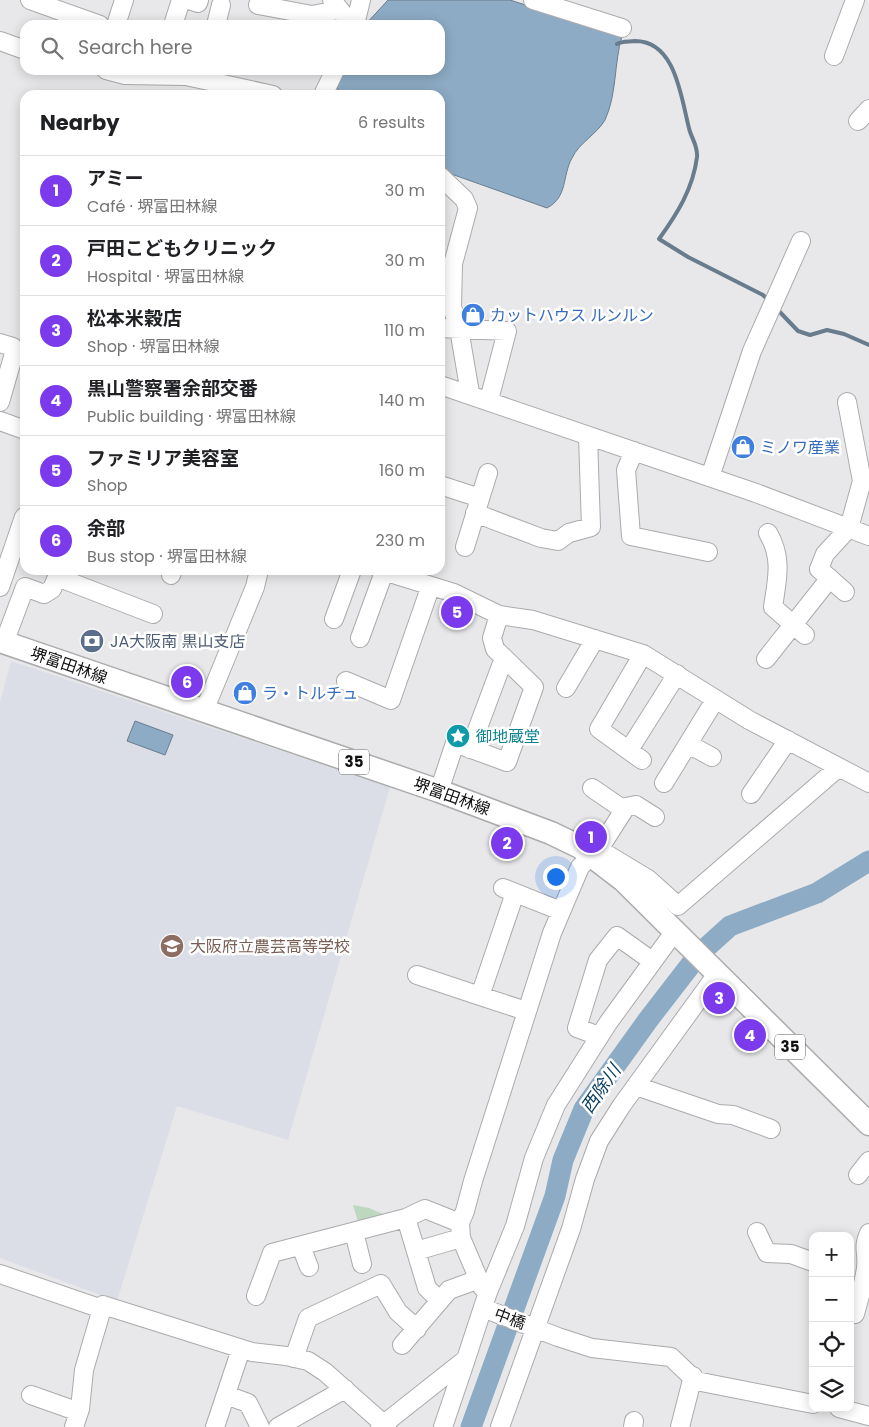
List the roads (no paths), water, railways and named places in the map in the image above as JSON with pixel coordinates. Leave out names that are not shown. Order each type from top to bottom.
[{"type":"main road","name":"堺富田林線","points":[[2,642],[439,791],[551,833],[594,852],[869,1124]]},
{"type":"street","points":[[30,0],[67,19]]},
{"type":"street","points":[[118,20],[124,0]]},
{"type":"street","points":[[174,20],[181,0]]},
{"type":"street","points":[[189,0],[198,3],[199,0]]},
{"type":"street","points":[[355,20],[361,0]]},
{"type":"street","points":[[533,0],[622,28]]},
{"type":"street","points":[[834,56],[855,0]]},
{"type":"street","points":[[264,4],[312,15],[335,5],[348,20]]},
{"type":"street","points":[[217,20],[221,5]]},
{"type":"street","points":[[0,41],[20,48]]},
{"type":"street","points":[[176,75],[194,75]]},
{"type":"street","points":[[206,75],[256,90]]},
{"type":"street","points":[[325,90],[333,75]]},
{"type":"street","points":[[445,181],[464,199],[468,208],[453,264],[452,308],[459,329],[470,394]]},
{"type":"street","points":[[710,477],[755,342],[801,241]]},
{"type":"street","points":[[445,328],[507,331],[489,400]]},
{"type":"street","points":[[0,343],[13,347],[15,350],[18,373],[0,402]]},
{"type":"street","points":[[445,386],[710,477],[869,536]]},
{"type":"street","points":[[845,592],[820,569],[825,554],[849,528],[862,481],[847,402]]},
{"type":"street","points":[[0,421],[20,428]]},
{"type":"street","points":[[445,488],[542,538],[558,541],[569,533],[591,527],[588,436]]},
{"type":"street","points":[[634,451],[626,470],[631,536],[708,552]]},
{"type":"street","points":[[465,547],[488,473]]},
{"type":"street","points":[[0,587],[20,529]]},
{"type":"street","points":[[768,533],[774,542],[779,563],[773,607],[798,630]]},
{"type":"street","points":[[204,711],[255,587],[258,575]]},
{"type":"street","points":[[334,619],[350,575]]},
{"type":"street","points":[[360,638],[381,575]]},
{"type":"street","points":[[393,575],[430,588],[454,593],[499,615],[533,620],[643,654],[715,700],[838,768],[869,783]]},
{"type":"street","points":[[2,642],[25,587],[44,594],[52,589],[57,577],[153,614]]},
{"type":"street","points":[[766,659],[798,630],[830,578]]},
{"type":"street","points":[[346,681],[391,700],[430,588]]},
{"type":"street","points":[[439,791],[455,743],[507,762],[534,687],[495,649],[492,638],[499,615]]},
{"type":"street","points":[[566,688],[595,639]]},
{"type":"street","points":[[643,654],[599,729],[636,755],[676,674]]},
{"type":"street","points":[[470,749],[504,658]]},
{"type":"street","points":[[664,783],[715,700]]},
{"type":"street","points":[[751,794],[788,740]]},
{"type":"street","points":[[688,744],[712,757]]},
{"type":"street","points":[[594,852],[648,879],[678,906],[838,768]]},
{"type":"street","points":[[592,788],[624,810]]},
{"type":"street","points":[[483,1297],[461,1230],[473,1181],[552,933],[580,868],[594,852],[626,807],[636,805],[655,817]]},
{"type":"street","points":[[480,996],[509,891],[561,911]]},
{"type":"street","points":[[443,1427],[466,1359],[483,1297],[514,1226],[534,1158],[556,1104],[599,1036],[652,962],[677,933]]},
{"type":"street","points":[[599,1036],[578,1028],[598,960],[617,936],[652,962]]},
{"type":"street","points":[[500,1427],[571,1229],[599,1141],[715,971]]},
{"type":"street","points":[[417,975],[526,1011]]},
{"type":"street","points":[[636,1086],[718,1114],[733,1115],[771,1129]]},
{"type":"street","points":[[256,1296],[272,1253],[406,1218],[425,1209],[461,1230]]},
{"type":"street","points":[[406,1218],[427,1288],[440,1300]]},
{"type":"street","points":[[416,1251],[461,1230]]},
{"type":"street","points":[[354,1232],[362,1264]]},
{"type":"street","points":[[757,1232],[767,1253],[791,1254],[809,1261]]},
{"type":"street","points":[[855,1314],[857,1278],[867,1265],[864,1246],[869,1233]]},
{"type":"street","points":[[301,1246],[309,1267]]},
{"type":"street","points":[[0,1274],[102,1309]]},
{"type":"street","points":[[294,1358],[308,1318],[381,1284],[398,1312],[417,1328]]},
{"type":"street","points":[[402,1345],[449,1290],[483,1297]]},
{"type":"street","name":"中橋","points":[[483,1297],[536,1327],[558,1337],[592,1348],[671,1357],[692,1376]]},
{"type":"street","points":[[31,1395],[77,1420],[84,1370],[103,1305],[241,1349],[308,1361],[345,1389],[383,1426],[466,1359]]},
{"type":"street","points":[[215,1427],[241,1349]]},
{"type":"street","points":[[692,1376],[696,1381],[809,1403]]},
{"type":"street","points":[[680,1427],[692,1376]]},
{"type":"street","points":[[278,1427],[345,1389]]},
{"type":"street","points":[[226,1395],[248,1403],[260,1427]]},
{"type":"street","points":[[854,1412],[869,1416]]},
{"type":"water","points":[[388,0],[510,0],[622,36],[612,100],[605,120],[575,153],[569,165],[562,192],[554,203],[547,208],[445,172],[445,90],[338,90],[336,84],[340,75],[445,75],[445,20],[370,20]]},
{"type":"water","points":[[135,721],[173,735],[165,755],[127,741]]},
{"type":"waterway","points":[[617,44],[635,41],[649,44],[660,50],[674,73],[696,149],[695,169],[688,190],[678,211],[659,239],[688,257],[763,295],[768,300]]},
{"type":"waterway","points":[[777,309],[798,331],[810,335],[827,330],[844,334],[869,345]]},
{"type":"waterway","name":"西除川","points":[[471,1427],[555,1196],[563,1160],[584,1109],[648,1020],[699,954],[730,926],[817,893],[869,861]]},
{"type":"place","name":"カットハウス ルンルン","points":[[473,315]]},
{"type":"place","name":"ミノワ産業","points":[[743,447]]},
{"type":"place","name":"ファミリア美容室","points":[[457,612]]},
{"type":"place","name":"JA大阪南 黒山支店","points":[[92,641]]},
{"type":"place","name":"余部","points":[[187,682]]},
{"type":"place","name":"ラ・トルチュ","points":[[245,693]]},
{"type":"place","name":"御地蔵堂","points":[[458,736]]},
{"type":"place","name":"アミー","points":[[591,837]]},
{"type":"place","name":"戸田こどもクリニック","points":[[507,843]]},
{"type":"place","name":"大阪府立農芸高等学校","points":[[172,946]]},
{"type":"place","name":"松本米穀店","points":[[719,998]]},
{"type":"place","name":"黒山警察署余部交番","points":[[750,1035]]}]
